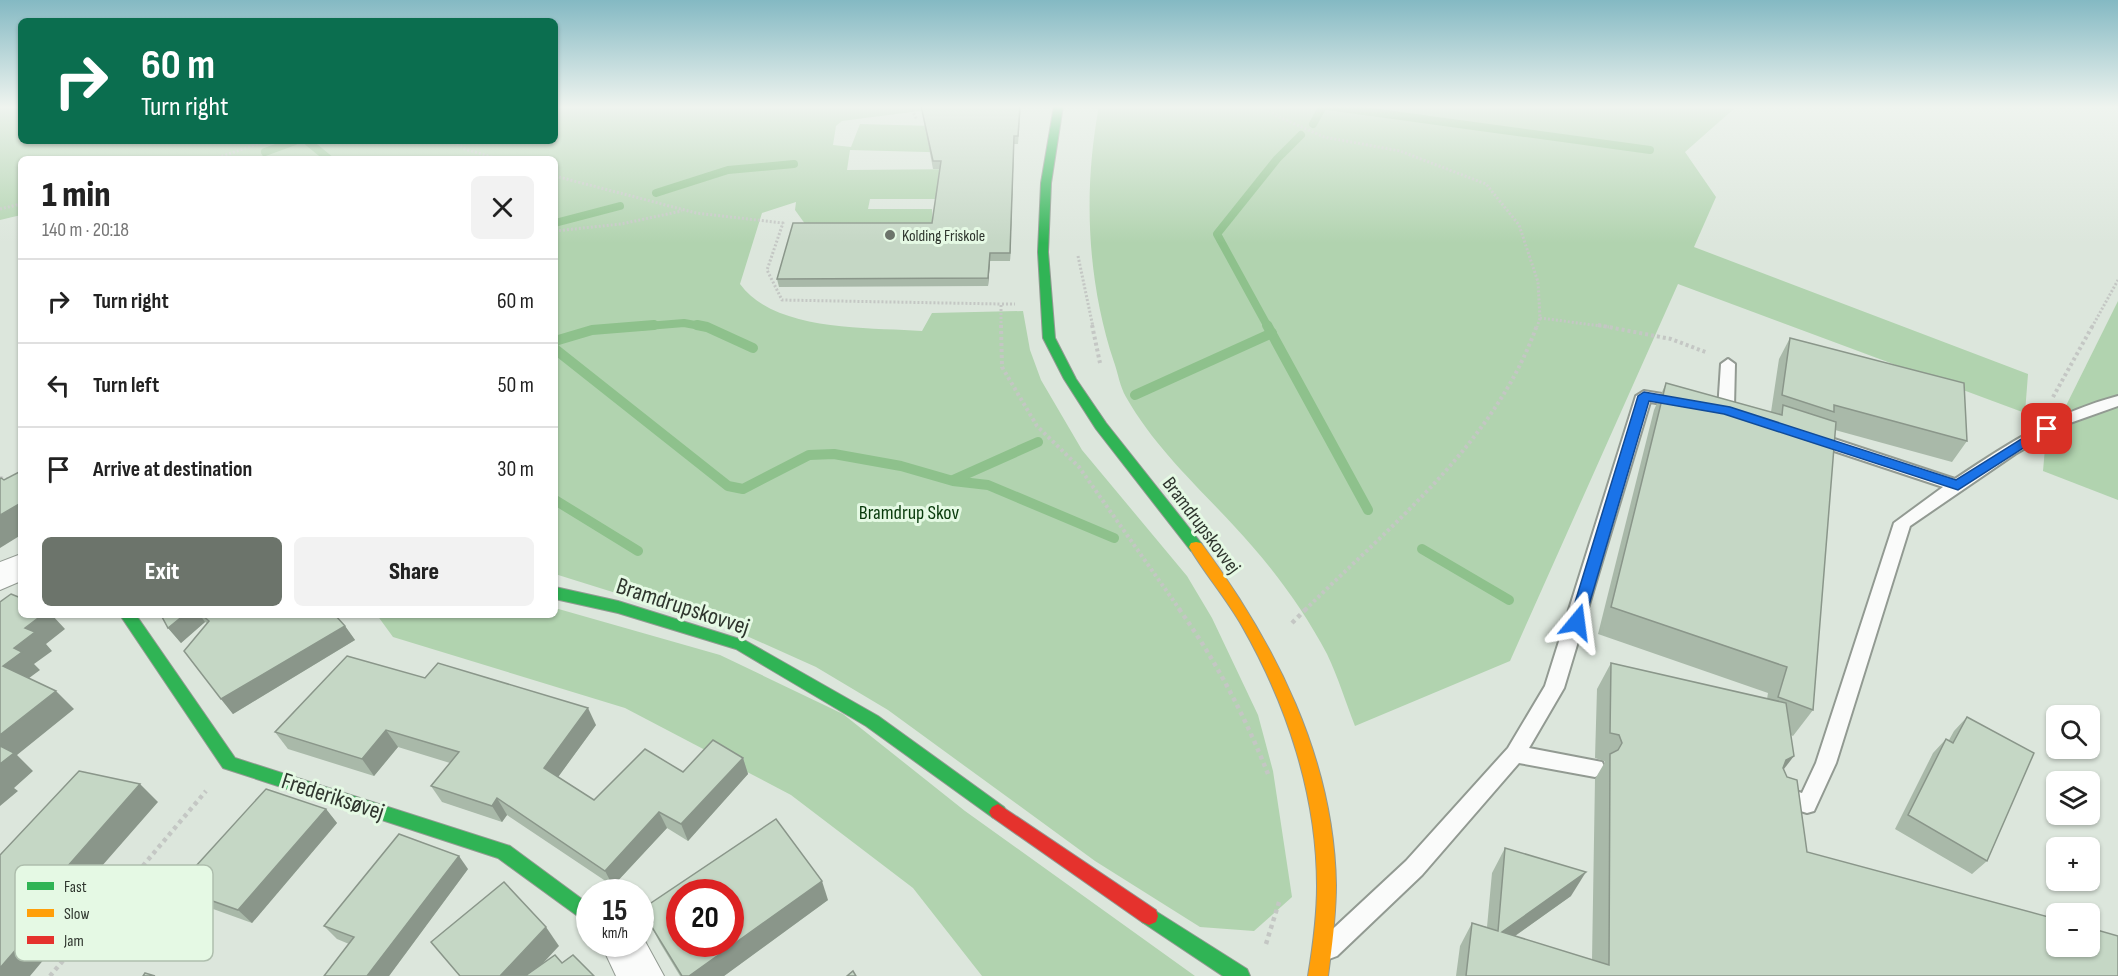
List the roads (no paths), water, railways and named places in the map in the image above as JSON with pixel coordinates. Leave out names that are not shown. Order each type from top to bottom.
[{"type":"street","name":"Bramdrupskovvej","points":[[1051,152],[1046,183],[1043,252],[1049,338],[1070,379],[1101,426],[1207,561],[1260,640],[1300,731],[1318,798],[1326,873],[1322,954],[1318,976]]},
{"type":"street","points":[[0,577],[18,568]]},
{"type":"street","name":"Bramdrupskovvej","points":[[558,594],[618,607],[741,645],[872,721],[1043,845],[1240,976]]},
{"type":"street","name":"Frederiksøvej","points":[[131,618],[229,763],[504,852],[576,906]]},
{"type":"street","points":[[630,957],[641,976]]},
{"type":"lane","points":[[1714,408],[1728,364]]},
{"type":"lane","points":[[1322,954],[1414,868],[1515,754],[1554,688],[1577,622],[1644,396],[1714,408],[1748,417]]},
{"type":"lane","points":[[1775,794],[1807,804],[1826,763],[1903,523],[2062,420],[2118,401]]},
{"type":"lane","points":[[1803,435],[1958,486]]},
{"type":"lane","points":[[1515,754],[1595,768]]},
{"type":"waterway","points":[[320,152],[325,156]]},
{"type":"waterway","points":[[1268,327],[1217,234],[1284,152]]},
{"type":"waterway","points":[[656,193],[728,170],[794,164]]},
{"type":"waterway","points":[[558,222],[620,206]]},
{"type":"waterway","points":[[635,327],[684,323],[706,327]]},
{"type":"waterway","points":[[558,340],[592,330],[654,325]]},
{"type":"waterway","points":[[697,325],[707,327],[753,348]]},
{"type":"waterway","points":[[1267,325],[1271,333]]},
{"type":"waterway","points":[[1135,395],[1271,333]]},
{"type":"waterway","points":[[1271,333],[1368,510]]},
{"type":"waterway","points":[[558,351],[728,486],[743,489],[809,455],[834,454],[901,466],[953,481],[988,485],[1114,538]]},
{"type":"waterway","points":[[953,480],[1038,442]]},
{"type":"waterway","points":[[558,502],[638,551]]},
{"type":"waterway","points":[[1422,549],[1509,600]]},
{"type":"place","name":"Kolding Friskole","points":[[890,235]]},
{"type":"park label","name":"Bramdrup Skov","points":[[909,512]]}]
